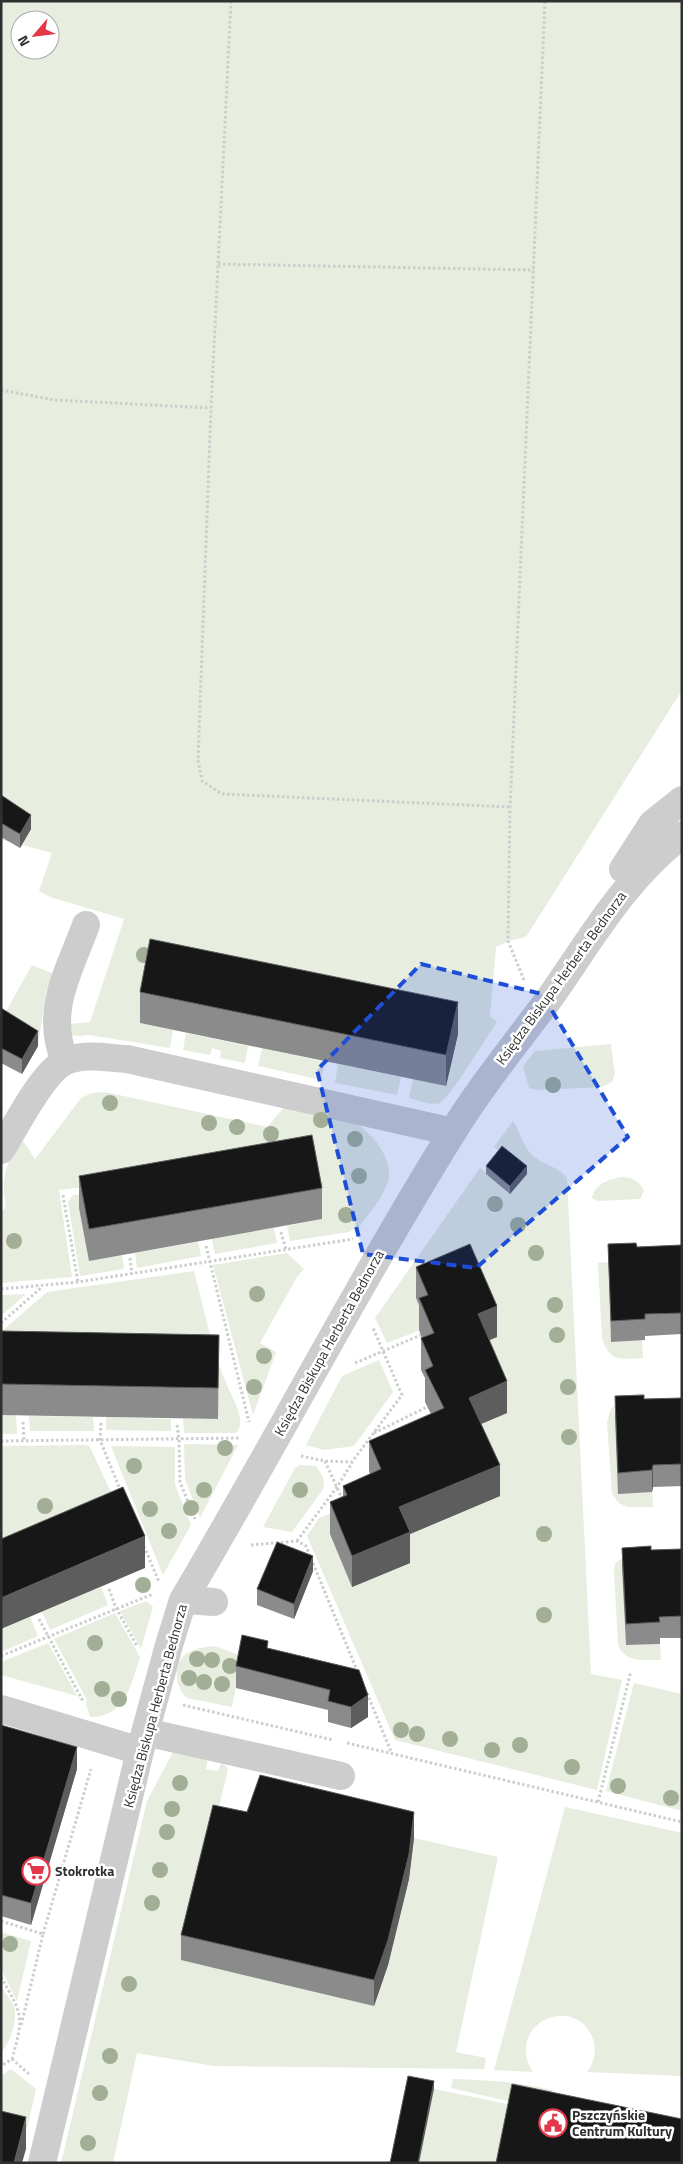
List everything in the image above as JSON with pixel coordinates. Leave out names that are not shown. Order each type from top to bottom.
[{"type":"street","name":"Księdza Biskupa Herberta Bednorza","points":[[623,869],[652,824],[682,800]]},
{"type":"street","name":"Księdza Biskupa Herberta Bednorza","points":[[42,2163],[143,1741],[165,1701],[184,1600],[371,1268],[453,1132],[485,1083],[549,998],[619,896],[639,873],[682,836]]},
{"type":"street","points":[[65,1061],[55,1025],[58,1000],[86,925]]},
{"type":"street","points":[[1,1150],[35,1094],[48,1077],[65,1061],[88,1056],[127,1059],[453,1132]]},
{"type":"street","points":[[184,1600],[214,1602]]},
{"type":"street","points":[[1,1709],[100,1739],[143,1741],[341,1776]]},
{"type":"path","points":[[231,1],[211,408],[198,760],[202,782],[222,794],[510,807]]},
{"type":"path","points":[[545,1],[510,807],[508,941],[523,979],[549,998]]},
{"type":"path","points":[[218,264],[534,270]]},
{"type":"path","points":[[1,390],[54,400],[211,408]]},
{"type":"path","points":[[64,1195],[78,1282]]},
{"type":"path","points":[[281,1232],[286,1250]]},
{"type":"path","points":[[206,1246],[208,1262],[252,1430]]},
{"type":"path","points":[[130,1258],[132,1274]]},
{"type":"path","points":[[1,1323],[42,1286]]},
{"type":"path","points":[[297,1541],[402,1395],[372,1325]]},
{"type":"path","points":[[351,1364],[421,1335]]},
{"type":"path","points":[[374,1434],[427,1407]]},
{"type":"path","points":[[23,1422],[24,1441]]},
{"type":"path","points":[[100,1423],[100,1440],[122,1494]]},
{"type":"path","points":[[177,1425],[180,1482],[198,1524]]},
{"type":"path","points":[[1,1441],[248,1438]]},
{"type":"path","points":[[294,1454],[325,1461],[352,1462]]},
{"type":"path","points":[[325,1461],[346,1508]]},
{"type":"path","points":[[141,1540],[160,1585]]},
{"type":"path","points":[[245,1546],[297,1541],[306,1546],[362,1682]]},
{"type":"path","points":[[109,1589],[116,1608],[140,1653]]},
{"type":"path","points":[[1,1656],[151,1594],[158,1594]]},
{"type":"path","points":[[39,1619],[83,1699],[84,1706]]},
{"type":"path","points":[[598,1802],[631,1670]]},
{"type":"path","points":[[366,1691],[392,1754]]},
{"type":"path","points":[[165,1701],[337,1741]]},
{"type":"path","points":[[1,2066],[12,2059],[44,1934],[100,1739]]},
{"type":"path","points":[[346,1743],[682,1822]]},
{"type":"path","points":[[1,1921],[44,1934]]},
{"type":"path","points":[[1,1977],[19,2009],[21,2026]]},
{"type":"path","points":[[12,2059],[34,2079]]},
{"type":"highlighted area","points":[[421,964],[542,994],[628,1137],[476,1268],[363,1254],[317,1070]]},
{"type":"shaded area","points":[[1,1],[682,1],[682,690],[526,937],[508,941],[496,947],[490,1016],[497,1022],[445,1098],[440,1103],[433,1104],[409,1098],[413,1079],[446,1086],[458,1034],[140,1023],[173,1030],[170,1048],[89,1035],[71,1035],[69,1024],[90,1022],[124,919],[50,897],[39,891],[52,853],[3,840],[1,843]]},
{"type":"shaded area","points":[[32,965],[54,974],[46,992],[38,1046],[1,1020]]},
{"type":"shaded area","points":[[186,1033],[248,1046],[245,1063],[220,1058],[221,1051],[212,1048],[210,1055],[183,1050]]},
{"type":"shaded area","points":[[611,1044],[615,1075],[612,1082],[602,1087],[538,1090],[529,1088],[523,1066],[535,1051]]},
{"type":"shaded area","points":[[262,1048],[325,1062],[321,1080],[258,1066]]},
{"type":"shaded area","points":[[338,1064],[401,1077],[397,1095],[335,1083]]},
{"type":"shaded area","points":[[105,1092],[267,1127],[287,1104],[342,1118],[358,1125],[372,1136],[387,1161],[389,1178],[378,1202],[360,1226],[349,1232],[290,1241],[287,1226],[322,1219],[153,1179],[59,1190],[72,1277],[1,1283],[1,1214],[6,1206],[4,1179],[16,1146],[21,1138],[35,1159],[81,1098],[92,1093]]},
{"type":"shaded area","points":[[513,1121],[529,1152],[542,1162],[560,1171],[567,1178],[591,1674],[622,1680],[597,1790],[395,1740],[307,1536],[319,1518],[340,1510],[399,1539],[469,1429],[478,1345],[496,1337],[428,1327],[387,1343],[375,1318],[480,1168],[510,1194],[527,1174],[494,1147]]},
{"type":"shaded area","points":[[621,1177],[638,1182],[644,1191],[640,1199],[598,1201],[592,1198],[596,1189],[603,1183]]},
{"type":"shaded area","points":[[128,1191],[89,1260],[122,1255],[124,1269],[80,1276],[68,1202],[73,1195]]},
{"type":"shaded area","points":[[274,1228],[277,1243],[215,1254],[212,1239]]},
{"type":"shaded area","points":[[198,1242],[201,1256],[137,1268],[135,1253]]},
{"type":"shaded area","points":[[287,1253],[304,1269],[297,1277],[260,1343],[276,1352],[253,1415],[213,1265]]},
{"type":"shaded area","points":[[609,1262],[611,1342],[642,1340],[643,1358],[617,1358],[609,1352],[602,1338],[598,1263]]},
{"type":"shaded area","points":[[194,1271],[216,1356],[235,1401],[239,1416],[239,1428],[236,1433],[184,1433],[183,1419],[218,1419],[1,1332],[47,1292]]},
{"type":"shaded area","points":[[26,1294],[1,1316],[1,1295]]},
{"type":"shaded area","points":[[379,1360],[393,1392],[354,1446],[324,1450],[306,1445],[342,1376]]},
{"type":"shaded area","points":[[643,1393],[644,1416],[618,1493],[652,1492],[653,1507],[627,1507],[619,1503],[612,1494],[607,1423],[610,1411],[620,1397]]},
{"type":"shaded area","points":[[1,1415],[16,1415],[17,1434],[1,1434]]},
{"type":"shaded area","points":[[29,1416],[93,1417],[94,1431],[30,1431]]},
{"type":"shaded area","points":[[106,1417],[171,1419],[171,1431],[106,1430]]},
{"type":"shaded area","points":[[184,1444],[238,1445],[200,1518],[185,1479]]},
{"type":"shaded area","points":[[89,1445],[123,1518],[1,1571],[1,1446]]},
{"type":"shaded area","points":[[111,1446],[175,1447],[175,1485],[191,1525],[163,1575]]},
{"type":"shaded area","points":[[300,1465],[316,1466],[323,1477],[324,1488],[292,1532],[263,1527],[295,1468]]},
{"type":"shaded area","points":[[627,1554],[622,1577],[629,1613],[624,1614],[626,1645],[660,1644],[661,1660],[630,1658],[621,1651],[618,1645],[614,1572],[615,1563]]},
{"type":"shaded area","points":[[101,1587],[108,1605],[50,1630],[42,1612]]},
{"type":"shaded area","points":[[146,1601],[153,1607],[141,1649],[120,1611]]},
{"type":"shaded area","points":[[115,1613],[140,1657],[130,1688],[119,1705],[111,1712],[102,1716],[90,1717],[86,1704],[87,1700],[54,1639]]},
{"type":"shaded area","points":[[30,1617],[38,1636],[1,1652],[1,1629]]},
{"type":"shaded area","points":[[48,1643],[77,1696],[1,1675],[1,1662]]},
{"type":"shaded area","points":[[214,1646],[242,1656],[232,1707],[187,1698],[177,1681],[177,1667],[184,1656],[201,1648]]},
{"type":"shaded area","points":[[634,1683],[682,1694],[682,1811],[606,1791]]},
{"type":"shaded area","points":[[173,1752],[208,1757],[206,1769],[218,1771],[221,1763],[224,1764],[228,1769],[213,1830],[388,1965],[409,1879],[414,1838],[498,1857],[456,2052],[486,2058],[484,2069],[214,2066],[137,2053],[113,2163],[61,2163],[147,1801]]},
{"type":"shaded area","points":[[565,1807],[682,1833],[682,2076],[587,2072],[594,2057],[593,2039],[584,2025],[572,2017],[559,2016],[545,2020],[534,2028],[527,2040],[526,2055],[533,2072],[494,2070]]},
{"type":"shaded area","points":[[1,1932],[31,1941],[17,2001],[1,1969]]},
{"type":"shaded area","points":[[1,1986],[13,2005],[15,2016],[10,2039],[1,2052]]},
{"type":"shaded area","points":[[11,2069],[36,2089],[27,2129],[4,2123],[1,2125],[1,2076]]},
{"type":"shaded area","points":[[453,2079],[503,2082],[553,2090],[548,2110],[451,2088]]},
{"type":"shaded area","points":[[434,2089],[512,2105],[500,2163],[419,2163]]},
{"type":"building","points":[[1,795],[31,815],[20,834],[1,823]]},
{"type":"building","points":[[150,939],[458,1002],[446,1055],[140,992]]},
{"type":"building","points":[[1,1008],[38,1031],[22,1059],[1,1048]]},
{"type":"building","points":[[312,1135],[322,1188],[89,1229],[79,1176]]},
{"type":"building","points":[[502,1146],[527,1166],[510,1186],[486,1166]]},
{"type":"building","points":[[636,1243],[637,1247],[682,1245],[682,1313],[645,1314],[645,1319],[611,1321],[608,1244]]},
{"type":"building","points":[[470,1244],[497,1306],[478,1314],[507,1381],[469,1398],[500,1465],[399,1507],[410,1532],[352,1556],[330,1502],[347,1495],[343,1486],[381,1469],[369,1441],[444,1408],[425,1370],[433,1366],[421,1338],[434,1333],[419,1298],[428,1295],[416,1267]]},
{"type":"building","points":[[1,1331],[219,1335],[218,1388],[1,1384]]},
{"type":"building","points":[[644,1395],[644,1399],[682,1398],[682,1464],[653,1465],[652,1470],[618,1473],[615,1396]]},
{"type":"building","points":[[123,1487],[145,1536],[1,1598],[1,1539]]},
{"type":"building","points":[[277,1542],[313,1556],[294,1604],[257,1589]]},
{"type":"building","points":[[651,1546],[651,1550],[682,1549],[682,1616],[659,1617],[660,1622],[626,1624],[622,1548]]},
{"type":"building","points":[[242,1635],[268,1641],[267,1648],[359,1670],[368,1695],[351,1707],[328,1701],[330,1690],[236,1666]]},
{"type":"building","points":[[1,1725],[77,1747],[31,1903],[1,1895]]},
{"type":"building","points":[[260,1775],[414,1812],[409,1854],[388,1940],[374,1980],[181,1935],[213,1805],[247,1812]]},
{"type":"building","points":[[408,2076],[434,2081],[418,2163],[390,2163]]},
{"type":"building","name":"Pszczyńskie Centrum Kultury","points":[[512,2084],[682,2119],[682,2163],[496,2163]]},
{"type":"building","points":[[1,2111],[26,2117],[14,2163],[1,2163]]},
{"type":"place","name":"Stokrotka","points":[[36,1871]]},
{"type":"place","name":"Pszczyńskie Centrum Kultury","points":[[553,2123]]}]
